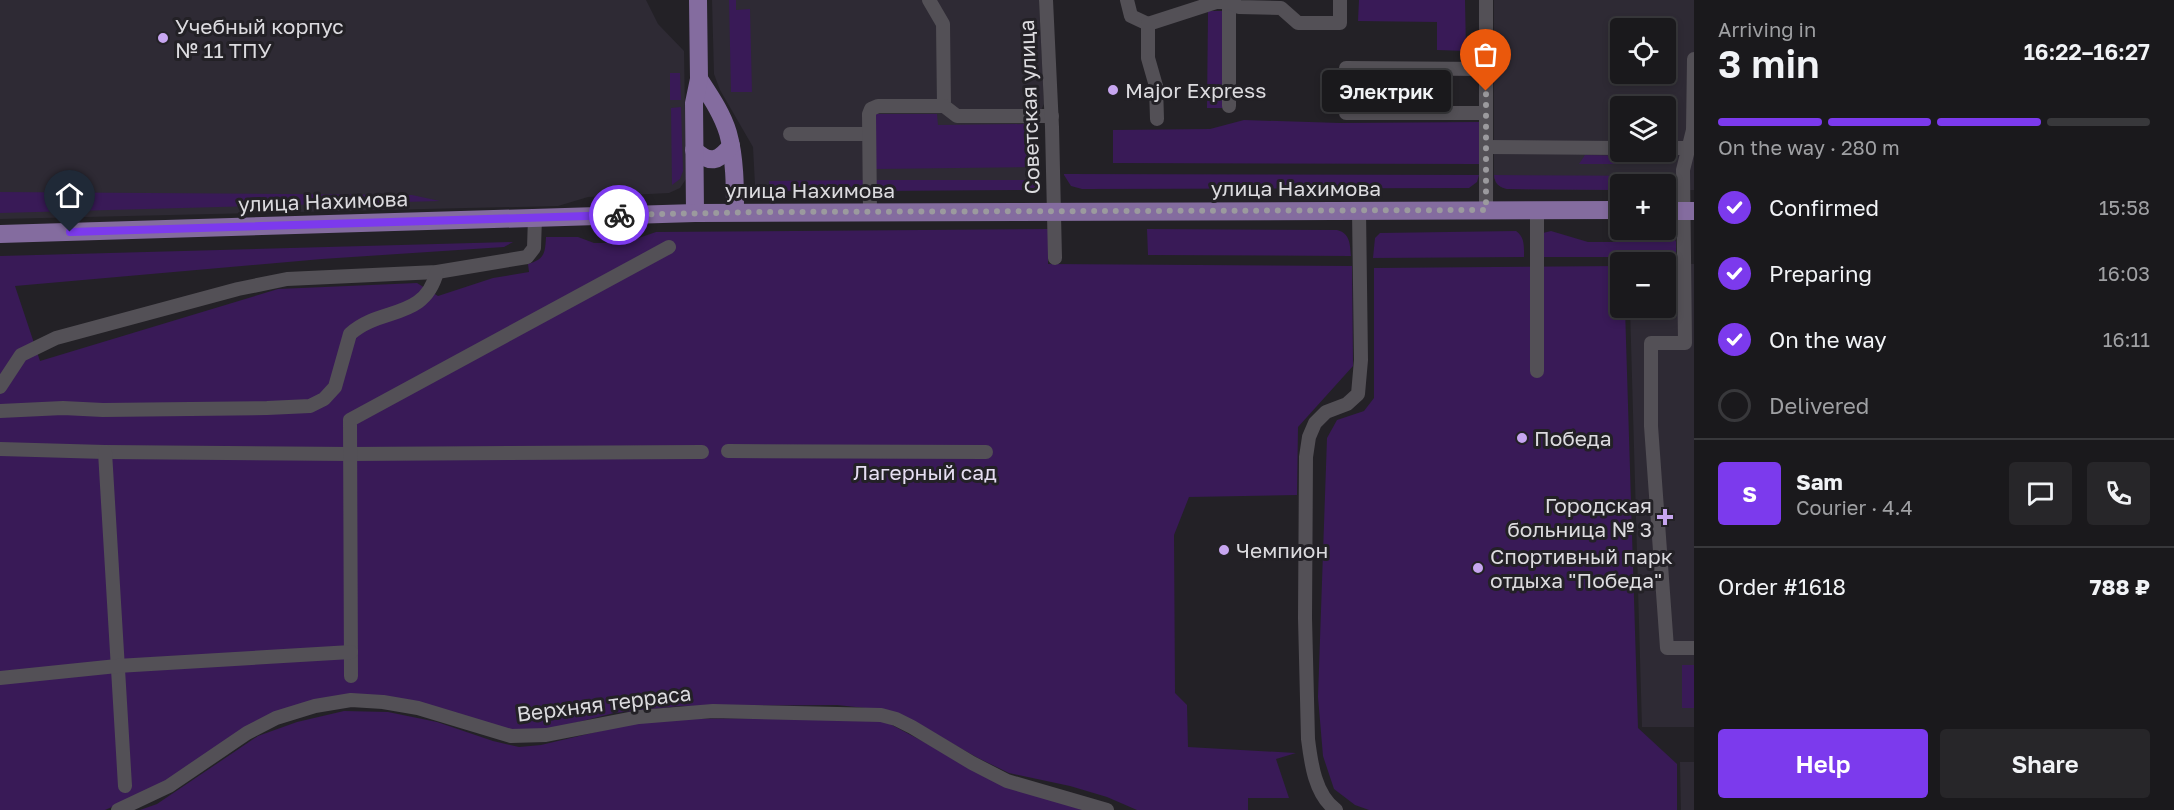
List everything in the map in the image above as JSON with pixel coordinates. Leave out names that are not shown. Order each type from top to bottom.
[{"type":"main road","points":[[695,213],[694,103],[699,79],[698,0]]},
{"type":"main road","points":[[699,79],[720,114],[731,146],[735,212]]},
{"type":"main road","points":[[694,150],[703,157],[711,159],[723,156],[731,146]]},
{"type":"main road","name":"улица Нахимова","points":[[0,234],[735,212],[1610,210]]},
{"type":"street","points":[[929,0],[943,24],[944,106]]},
{"type":"street","name":"Советская улица","points":[[1046,0],[1052,116],[1055,258]]},
{"type":"street","points":[[1127,0],[1131,16],[1148,24],[1205,4],[1229,1],[1239,7],[1286,4],[1298,23],[1340,23],[1340,0]]},
{"type":"street","points":[[1486,0],[1486,210]]},
{"type":"street","points":[[1229,1],[1229,106]]},
{"type":"street","points":[[1148,24],[1148,58],[1156,86],[1156,119]]},
{"type":"street","points":[[1694,58],[1693,130],[1691,148],[1683,170],[1681,211],[1686,342],[1651,343],[1651,426],[1660,577],[1667,648],[1694,648]]},
{"type":"street","points":[[1486,69],[1346,68],[1346,113],[1486,113]]},
{"type":"street","points":[[870,212],[869,114],[875,106],[944,106],[957,116],[1052,116]]},
{"type":"street","points":[[790,134],[869,134]]},
{"type":"street","points":[[1486,147],[1610,148]]},
{"type":"street","points":[[1336,810],[1328,804],[1317,782],[1310,758],[1308,739],[1305,618],[1306,457],[1309,437],[1315,423],[1326,412],[1347,405],[1358,394],[1361,360],[1359,210]]},
{"type":"street","points":[[1537,210],[1537,371]]},
{"type":"street","points":[[0,387],[21,355],[56,338],[238,289],[287,279],[437,272],[527,257],[534,248],[535,217]]},
{"type":"street","points":[[351,676],[350,420],[669,247]]},
{"type":"street","points":[[0,411],[63,408],[103,410],[310,406],[324,399],[335,387],[350,334],[364,324],[423,300],[434,284],[437,272]]},
{"type":"street","points":[[0,449],[350,454],[702,452]]},
{"type":"street","points":[[728,451],[986,452]]},
{"type":"street","points":[[105,452],[125,786]]},
{"type":"street","points":[[0,678],[117,666],[351,652]]},
{"type":"street","name":"Верхняя терраса","points":[[118,810],[169,786],[247,734],[276,718],[315,706],[351,700],[383,702],[418,708],[511,736],[546,735],[639,717],[704,711],[881,715],[912,727],[972,764],[1007,781],[1107,810]]},
{"type":"shaded area","points":[[0,0],[646,0],[658,24],[684,51],[686,179],[680,188],[669,193],[588,197],[558,206],[0,219]]},
{"type":"shaded area","points":[[712,0],[1039,0],[1044,104],[1037,112],[1036,186],[1029,190],[757,190],[753,147],[720,90],[714,74]]},
{"type":"shaded area","points":[[1494,0],[1694,0],[1694,190],[1676,190],[1676,174],[1610,174],[1610,190],[1507,189],[1496,183],[1494,178]]},
{"type":"shaded area","name":"Городская больница № 3","points":[[1676,264],[1694,264],[1694,727],[1642,727],[1630,318],[1676,318]]},
{"type":"shaded area","points":[[1680,762],[1694,762],[1694,810],[1681,810]]},
{"type":"green space","points":[[729,0],[736,0],[736,10],[750,9],[752,92],[731,92]]},
{"type":"green space","points":[[1359,0],[1465,0],[1466,51],[1437,50],[1437,22],[1358,21]]},
{"type":"green space","points":[[1208,11],[1224,11],[1223,108],[1207,108]]},
{"type":"green space","points":[[670,73],[680,73],[681,100],[670,100]]},
{"type":"green space","points":[[681,107],[683,171],[680,179],[672,185],[671,108]]},
{"type":"green space","points":[[874,114],[937,114],[938,125],[1029,124],[1029,167],[875,169]]},
{"type":"green space","points":[[1244,120],[1340,123],[1479,122],[1479,164],[1113,163],[1113,130],[1210,129]]},
{"type":"green space","points":[[1585,155],[1610,156],[1610,162],[1631,162],[1632,164],[1579,164]]},
{"type":"green space","points":[[1064,175],[1479,175],[1477,182],[1469,188],[1082,189],[1071,186]]},
{"type":"green space","points":[[1494,175],[1610,176],[1610,190],[1507,189],[1495,181]]},
{"type":"green space","points":[[864,180],[864,191],[769,191],[769,181]]},
{"type":"green space","points":[[874,180],[1037,180],[1037,184],[1029,190],[874,191]]},
{"type":"green space","points":[[0,192],[412,195],[440,201],[0,213]]},
{"type":"green space","name":"Лагерный сад","points":[[1048,229],[1048,264],[1352,266],[1353,366],[1298,427],[1297,495],[1189,497],[1174,535],[1175,693],[1187,705],[1188,747],[1296,753],[1276,759],[1289,798],[1248,798],[1248,810],[1137,810],[1107,797],[1070,786],[1009,773],[914,722],[884,710],[837,705],[680,706],[614,713],[543,731],[496,728],[448,713],[311,701],[168,782],[105,810],[0,810],[0,256],[513,242],[504,247],[322,259],[15,286],[40,361],[278,289],[417,283],[438,296],[493,278],[529,272],[528,264],[543,255],[546,237],[578,237],[594,243],[624,243],[656,232]]},
{"type":"green space","points":[[1147,229],[1337,230],[1347,236],[1351,256],[1148,255]]},
{"type":"green space","points":[[1516,231],[1522,239],[1524,257],[1373,258],[1375,238],[1380,233]]},
{"type":"green space","points":[[1551,231],[1588,242],[1675,240],[1676,252],[1610,252],[1610,257],[1542,257],[1543,233]]},
{"type":"green space","name":"Спортивный парк отдыха \"Победа\"","points":[[1610,266],[1610,318],[1625,318],[1638,728],[1677,764],[1677,810],[1369,810],[1355,805],[1334,789],[1323,756],[1318,697],[1327,438],[1337,420],[1364,411],[1374,398],[1374,268]]},
{"type":"green space","points":[[1682,665],[1694,665],[1694,708],[1682,708]]},
{"type":"green space","points":[[344,711],[388,712],[437,722],[493,741],[519,747],[541,745],[630,724],[670,719],[867,719],[886,722],[926,743],[1084,810],[140,810],[157,804],[258,736],[297,722]]},
{"type":"way so far","points":[[619,215],[760,212],[1486,210],[1486,91]]},
{"type":"place","name":"Учебный корпус № 11 ТПУ","points":[[163,38]]},
{"type":"place","name":"Major Express","points":[[1113,90]]},
{"type":"place","name":"Электрик","points":[[1486,91]]},
{"type":"place","name":"Победа","points":[[1522,438]]},
{"type":"place","name":"Городская больница № 3","points":[[1665,517]]},
{"type":"place","name":"Чемпион","points":[[1224,550]]},
{"type":"place","name":"Спортивный парк отдыха \"Победа\"","points":[[1478,568]]},
{"type":"route","points":[[70,232],[619,215]]}]
